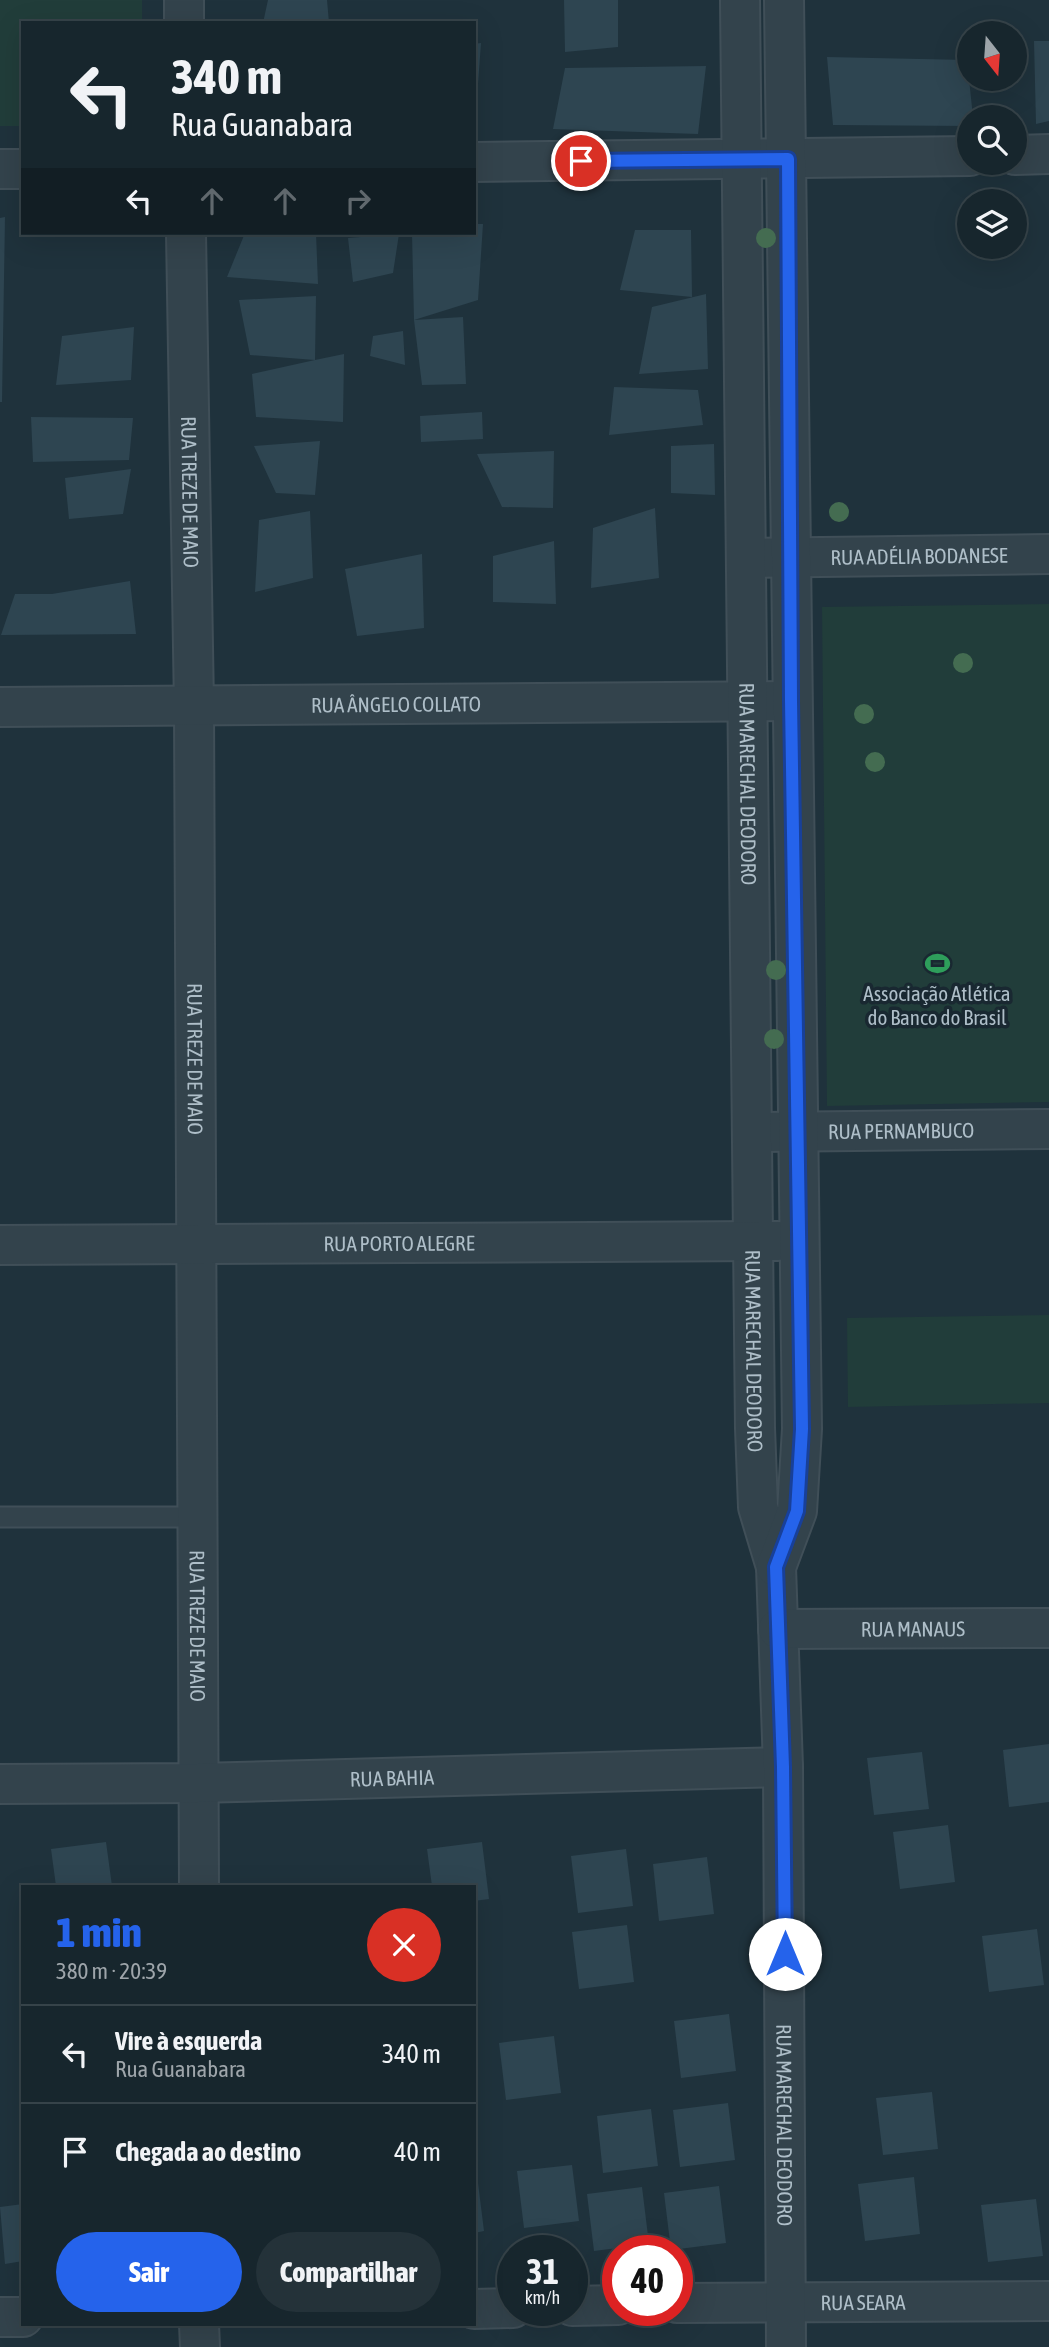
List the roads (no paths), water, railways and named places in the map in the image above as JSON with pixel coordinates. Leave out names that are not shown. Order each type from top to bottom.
[{"type":"street","points":[[184,0],[184,21]]},
{"type":"street","name":"RUA MARECHAL DEODORO","points":[[740,0],[755,1428],[758,1507],[776,1567],[783,1767],[786,2347]]},
{"type":"street","name":"RUA MARECHAL DEODORO","points":[[776,1567],[797,1511],[802,1429],[796,1132],[785,0]]},
{"type":"street","points":[[1027,155],[1049,154]]},
{"type":"street","points":[[476,162],[957,156]]},
{"type":"street","points":[[0,169],[21,169]]},
{"type":"street","name":"RUA TREZE DE MAIO","points":[[186,235],[194,706],[199,1885]]},
{"type":"street","points":[[743,353],[790,353]]},
{"type":"street","name":"RUA ADÉLIA BODANESE","points":[[746,558],[1049,554]]},
{"type":"street","name":"RUA ÂNGELO COLLATO","points":[[0,707],[791,701]]},
{"type":"street","points":[[750,931],[794,929]]},
{"type":"street","name":"RUA PERNAMBUCO","points":[[752,1132],[1049,1129]]},
{"type":"street","name":"RUA PORTO ALEGRE","points":[[0,1245],[799,1241]]},
{"type":"street","points":[[755,1428],[802,1429]]},
{"type":"street","name":"RUA MANAUS","points":[[778,1629],[1049,1628]]},
{"type":"street","name":"RUA BAHIA","points":[[0,1784],[198,1783],[783,1767]]},
{"type":"street","name":"RUA SEARA","points":[[693,2303],[1049,2301]]},
{"type":"street","points":[[476,2309],[497,2308]]},
{"type":"street","points":[[0,2317],[21,2316]]},
{"type":"street","points":[[199,2326],[200,2347]]},
{"type":"lane","points":[[0,1517],[197,1517]]},
{"type":"place","name":"Associação Atlética do Banco do Brasil","points":[[937,964]]}]
